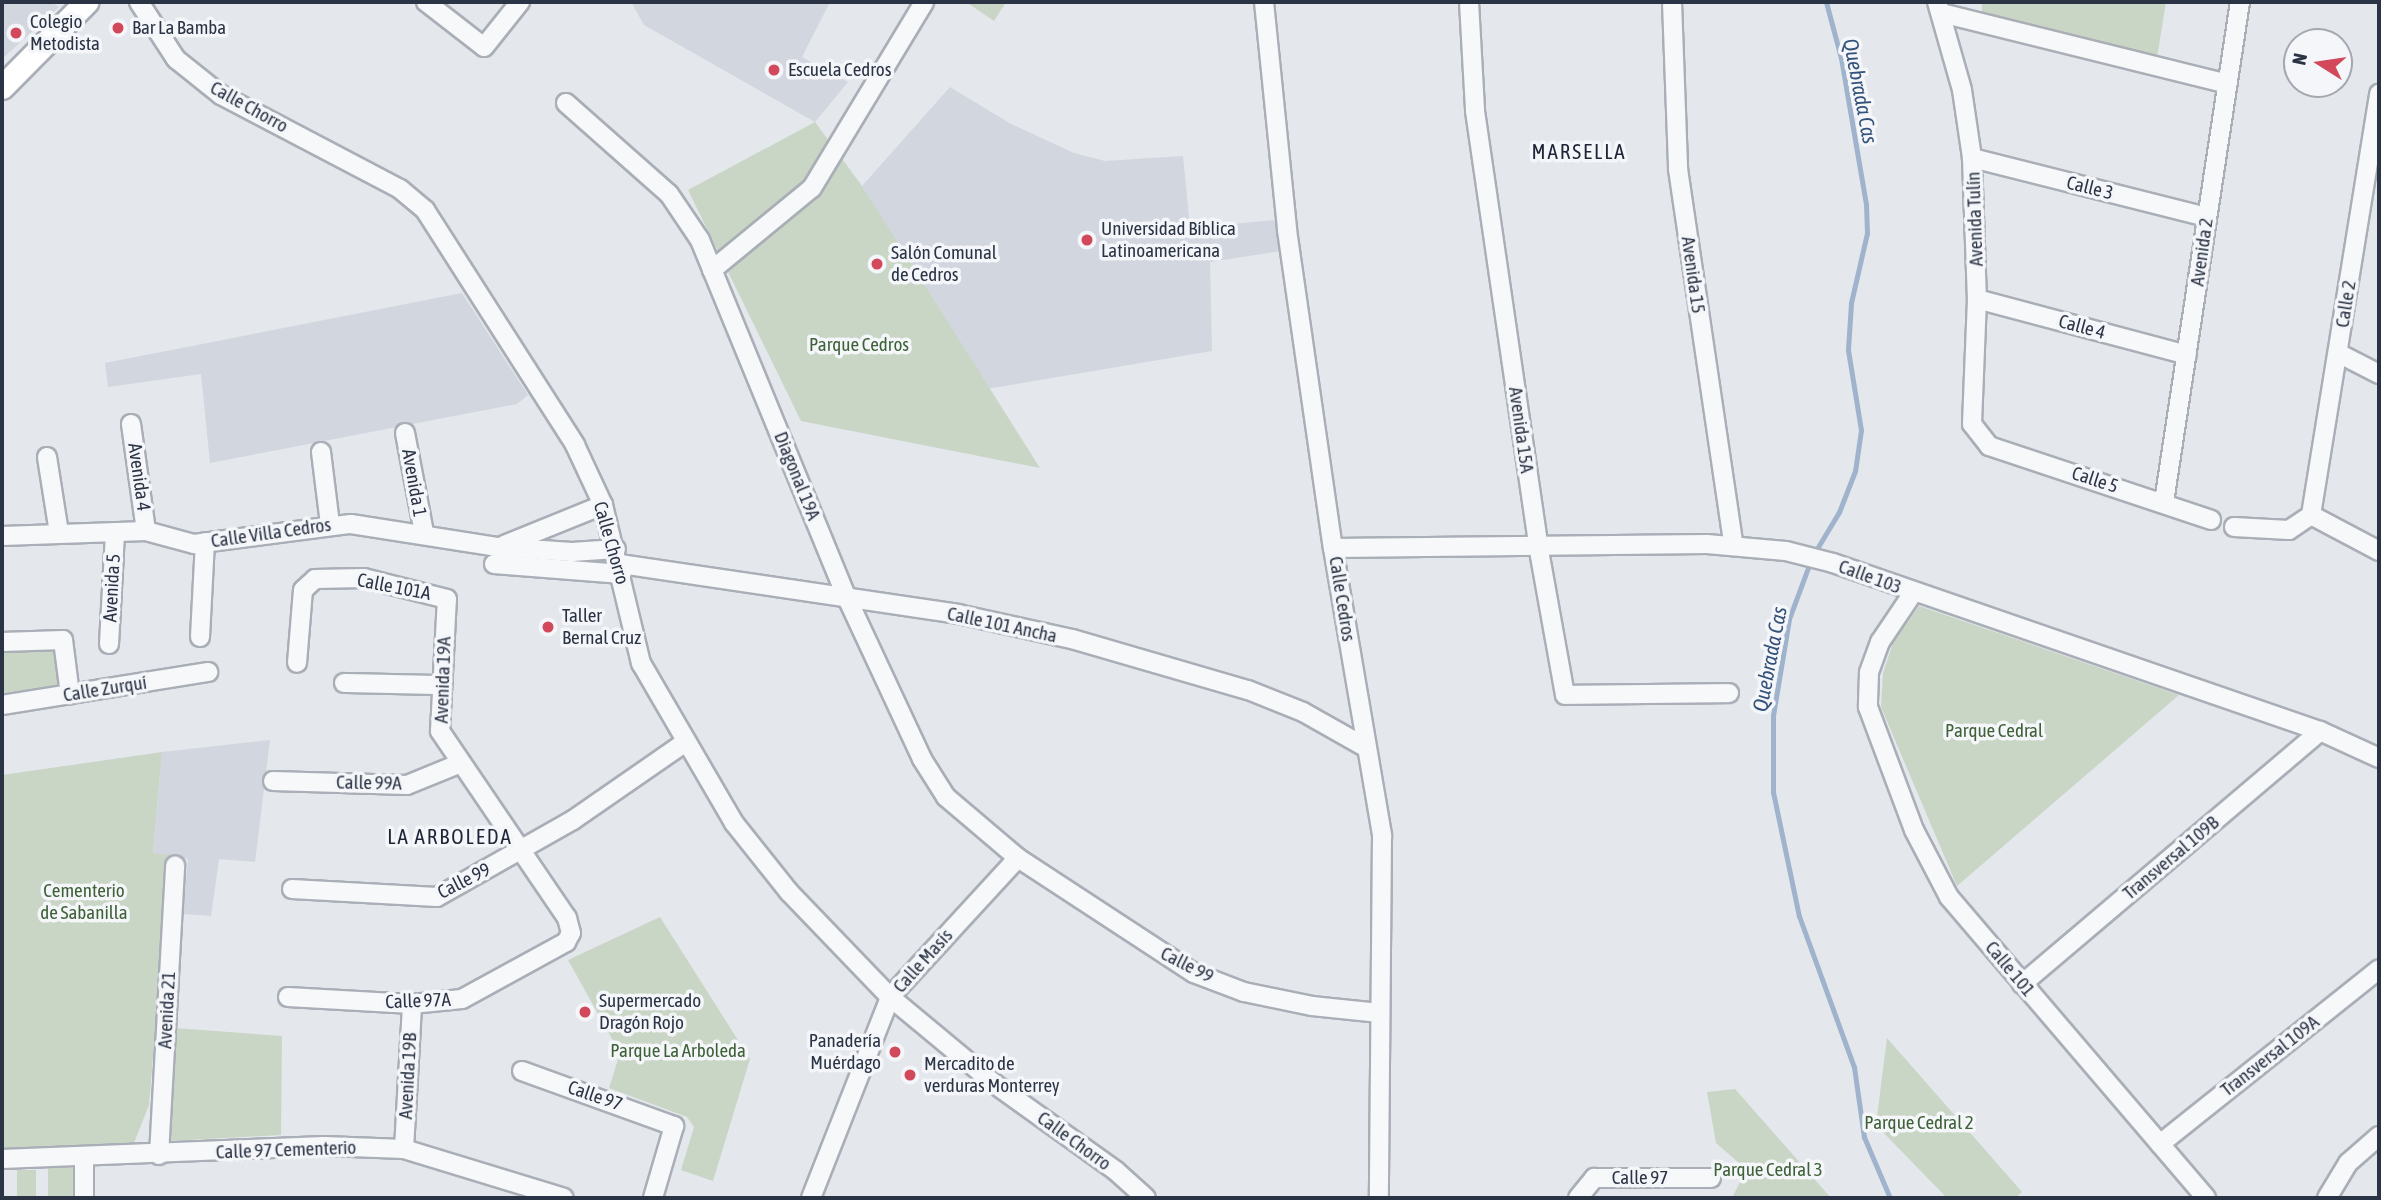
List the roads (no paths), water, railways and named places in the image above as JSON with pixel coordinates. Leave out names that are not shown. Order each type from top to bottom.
[{"type":"main road","points":[[2,87],[86,2]]},
{"type":"street","name":"Calle Chorro","points":[[139,2],[176,59],[221,95],[400,189],[425,210],[575,445],[603,505],[619,562],[641,663],[684,743],[734,823],[789,892],[890,998],[996,1085],[1116,1171],[1146,1198]]},
{"type":"street","points":[[426,2],[484,47],[520,2]]},
{"type":"street","points":[[712,270],[784,214],[812,188],[817,173],[923,2]]},
{"type":"street","name":"Calle Cedros","points":[[1264,2],[1287,230],[1333,548],[1382,836],[1379,1198]]},
{"type":"street","name":"Avenida 15A","points":[[1469,2],[1475,111],[1538,545],[1565,695],[1729,693]]},
{"type":"street","name":"Avenida 15","points":[[1672,2],[1678,169],[1734,546]]},
{"type":"street","name":"Avenida 2","points":[[2164,502],[2240,2]]},
{"type":"street","points":[[1939,7],[2227,84]]},
{"type":"street","name":"Avenida Tulín","points":[[1939,7],[1972,158],[1977,299],[1970,405],[1972,424],[1980,438]]},
{"type":"street","name":"Calle 2","points":[[2311,515],[2379,93]]},
{"type":"street","name":"Diagonal 19A","points":[[566,103],[669,194],[700,240],[848,600],[922,759],[940,787],[981,830],[1018,858]]},
{"type":"street","name":"Calle 3","points":[[1972,158],[2207,217]]},
{"type":"street","name":"Calle 4","points":[[1977,299],[2187,355]]},
{"type":"street","points":[[2338,353],[2379,374]]},
{"type":"street","name":"Avenida 4","points":[[131,424],[146,531]]},
{"type":"street","name":"Avenida 1","points":[[405,433],[424,533]]},
{"type":"street","name":"Calle 5","points":[[1980,438],[2000,450],[2164,502],[2211,520]]},
{"type":"street","points":[[321,452],[330,524]]},
{"type":"street","points":[[47,457],[59,533]]},
{"type":"street","points":[[496,555],[603,505]]},
{"type":"street","points":[[2234,527],[2288,530],[2311,515],[2379,551]]},
{"type":"street","name":"Calle Villa Cedros","points":[[2,536],[146,531],[205,542],[330,524],[424,533],[496,555]]},
{"type":"street","name":"Avenida 5","points":[[108,644],[115,532]]},
{"type":"street","points":[[200,637],[205,542]]},
{"type":"street","name":"Calle 103","points":[[1333,548],[1734,546],[1786,551],[1833,563],[1913,593],[2320,731],[2379,758]]},
{"type":"street","points":[[496,555],[572,552],[619,562]]},
{"type":"street","points":[[496,555],[619,562]]},
{"type":"street","name":"Calle 101 Ancha","points":[[619,562],[848,600],[958,614],[1072,639],[1189,673],[1303,712],[1367,748]]},
{"type":"street","name":"Calle 101A","points":[[298,663],[303,590],[316,579],[364,578],[447,599]]},
{"type":"street","name":"Calle 101","points":[[1913,593],[1880,642],[1869,673],[1868,707],[1914,830],[1949,897],[2206,1198]]},
{"type":"street","name":"Avenida 19A","points":[[447,599],[439,685],[440,731],[567,918],[571,933]]},
{"type":"street","points":[[2,642],[63,640],[70,695]]},
{"type":"street","name":"Calle Zurquí","points":[[2,705],[208,672]]},
{"type":"street","points":[[344,683],[439,685]]},
{"type":"street","name":"Transversal 109B","points":[[2022,984],[2320,731]]},
{"type":"street","name":"Calle 99","points":[[292,889],[434,898],[520,852],[684,743]]},
{"type":"street","name":"Calle 99A","points":[[273,781],[407,785],[461,763]]},
{"type":"street","name":"Calle 99","points":[[1018,858],[1194,973],[1244,992],[1312,1006],[1380,1013]]},
{"type":"street","name":"Calle Masís","points":[[811,1198],[890,998],[1018,858]]},
{"type":"street","name":"Avenida 21","points":[[159,1154],[175,865]]},
{"type":"street","name":"Calle 97A","points":[[288,997],[412,1003],[469,997],[566,942],[571,933]]},
{"type":"street","name":"Transversal 109A","points":[[2160,1143],[2379,969]]},
{"type":"street","name":"Avenida 19B","points":[[404,1149],[412,1003]]},
{"type":"street","name":"Calle 97","points":[[522,1071],[667,1122],[675,1133],[653,1198]]},
{"type":"street","points":[[2327,1198],[2348,1163],[2379,1136]]},
{"type":"street","name":"Calle 97 Cementerio","points":[[2,1159],[324,1146],[404,1149],[564,1198]]},
{"type":"street","points":[[83,1156],[84,1198]]},
{"type":"street","name":"Calle 97","points":[[1578,1198],[1594,1178],[1711,1178]]},
{"type":"waterway","name":"Quebrada Cas","points":[[1826,2],[1841,58],[1866,204],[1867,233],[1851,303],[1848,350],[1861,430],[1855,471],[1839,512],[1812,557],[1789,619],[1773,716],[1773,792],[1799,916],[1854,1067],[1864,1137],[1890,1198]]},
{"type":"place","name":"Bar La Bamba","points":[[118,28]]},
{"type":"place","name":"Colegio Metodista","points":[[16,33]]},
{"type":"place","name":"Escuela Cedros","points":[[774,70]]},
{"type":"place","name":"Universidad Bíblica Latinoamericana","points":[[1087,240]]},
{"type":"place","name":"Salón Comunal de Cedros","points":[[877,264]]},
{"type":"place","name":"Taller Bernal Cruz","points":[[548,627]]},
{"type":"place","name":"Supermercado Dragón Rojo","points":[[585,1012]]},
{"type":"place","name":"Panadería Muérdago","points":[[895,1052]]},
{"type":"place","name":"Mercadito de verduras Monterrey","points":[[910,1075]]},
{"type":"district","name":"MARSELLA","points":[[1579,151]]},
{"type":"district","name":"LA ARBOLEDA","points":[[450,836]]},
{"type":"park label","name":"Parque Cedros","points":[[859,345]]},
{"type":"park label","name":"Parque Cedral","points":[[1994,731]]},
{"type":"park label","name":"Cementerio de Sabanilla","points":[[84,902]]},
{"type":"park label","name":"Parque La Arboleda","points":[[678,1051]]},
{"type":"park label","name":"Parque Cedral 2","points":[[1919,1123]]},
{"type":"park label","name":"Parque Cedral 3","points":[[1768,1170]]}]
